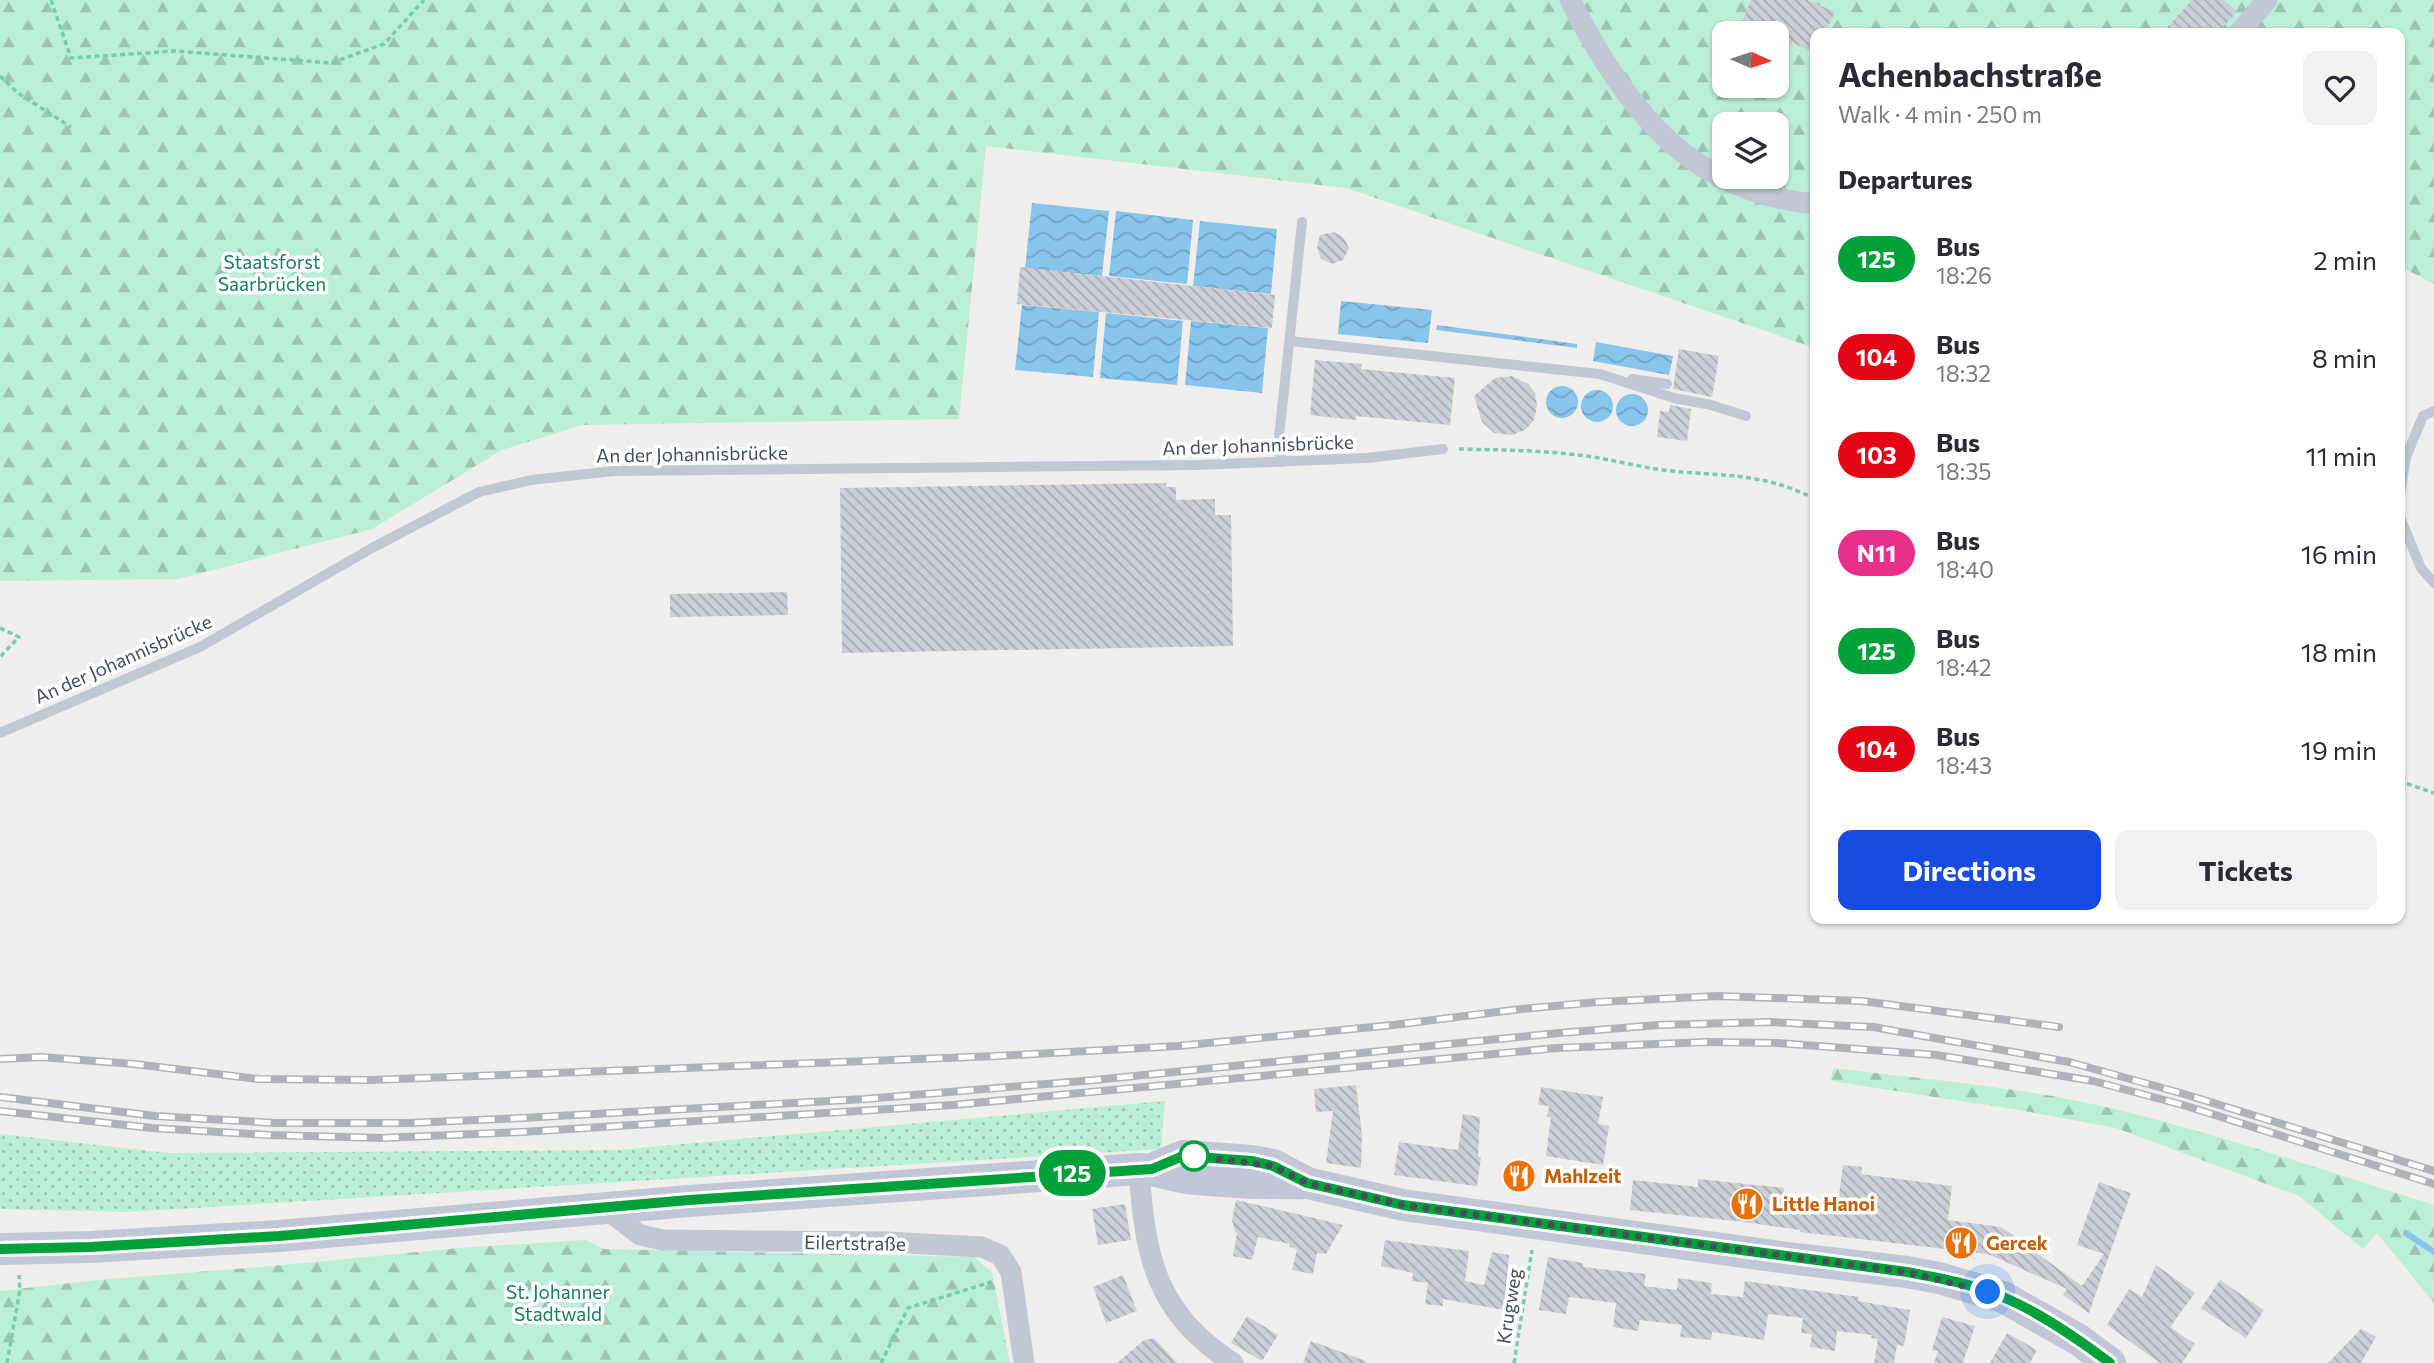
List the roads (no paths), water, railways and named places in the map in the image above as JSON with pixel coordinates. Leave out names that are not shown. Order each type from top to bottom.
[{"type":"main road","points":[[0,1249],[90,1247],[279,1236],[703,1199],[1146,1169],[1183,1178],[1270,1184],[1307,1183],[1403,1205],[1939,1278],[2003,1297],[2069,1334],[2110,1363]]},
{"type":"street","points":[[1570,0],[1597,52],[1634,104],[1676,148],[1726,182],[1783,201],[1810,204]]},
{"type":"street","points":[[2243,28],[2267,0]]},
{"type":"street","points":[[1146,1169],[1142,1214],[1149,1255],[1162,1290],[1180,1317],[1202,1340],[1233,1363]]},
{"type":"street","name":"Eilertstraße","points":[[606,1209],[640,1235],[663,1240],[887,1242],[982,1247],[1000,1255],[1011,1272],[1024,1363]]},
{"type":"lane","points":[[1281,462],[1279,438],[1302,222]]},
{"type":"lane","points":[[1290,341],[1600,373],[1667,384]]},
{"type":"lane","points":[[1600,373],[1674,398],[1711,405],[1746,416]]},
{"type":"lane","points":[[2405,463],[2423,416],[2434,411]]},
{"type":"lane","name":"An der Johannisbrücke","points":[[0,733],[200,647],[372,548],[479,492],[531,480],[614,471],[1197,465],[1367,458],[1443,449]]},
{"type":"lane","points":[[2405,529],[2421,568],[2434,583]]},
{"type":"water","points":[[1032,203],[1109,211],[1102,276],[1025,268]]},
{"type":"water","points":[[1116,211],[1193,220],[1187,284],[1109,276]]},
{"type":"water","points":[[1200,221],[1277,229],[1271,294],[1193,286]]},
{"type":"water","points":[[1341,301],[1432,310],[1428,343],[1338,334]]},
{"type":"water","points":[[1022,305],[1099,312],[1093,377],[1015,370]]},
{"type":"water","points":[[1106,313],[1183,321],[1177,385],[1100,378]]},
{"type":"water","points":[[1191,321],[1268,328],[1262,393],[1185,385]]},
{"type":"water","points":[[1437,325],[1577,344],[1577,348],[1436,330]]},
{"type":"water","points":[[1596,342],[1673,356],[1669,375],[1593,361]]},
{"type":"water","points":[[1562,386],[1573,391],[1578,402],[1573,413],[1562,418],[1551,413],[1546,402],[1551,391]]},
{"type":"water","points":[[1597,390],[1608,395],[1613,406],[1608,417],[1597,422],[1586,417],[1581,406],[1586,395]]},
{"type":"water","points":[[1632,394],[1643,399],[1648,410],[1643,421],[1632,426],[1621,421],[1616,410],[1621,399]]},
{"type":"waterway","points":[[2406,1233],[2434,1252]]},
{"type":"railway","points":[[0,1059],[41,1057],[134,1064],[258,1079],[370,1080],[997,1056],[1178,1046],[1393,1025],[1521,1009],[1718,996],[1862,1001],[2059,1027]]},
{"type":"railway","points":[[0,1097],[155,1116],[276,1123],[409,1123],[865,1099],[1095,1080],[1559,1033],[1659,1025],[1770,1022],[1873,1027],[2069,1062],[2184,1094],[2434,1171]]},
{"type":"railway","points":[[0,1111],[152,1128],[382,1138],[953,1105],[1557,1048],[1707,1042],[1777,1043],[1936,1055],[2093,1081],[2183,1105],[2434,1184]]},
{"type":"place","name":"Mahlzeit","points":[[1519,1176]]},
{"type":"place","name":"Little Hanoi","points":[[1747,1204]]},
{"type":"place","name":"Gercek","points":[[1961,1243]]},
{"type":"park label","name":"Staatsforst Saarbrücken","points":[[272,273]]},
{"type":"park label","name":"St. Johanner Stadtwald","points":[[558,1303]]}]
